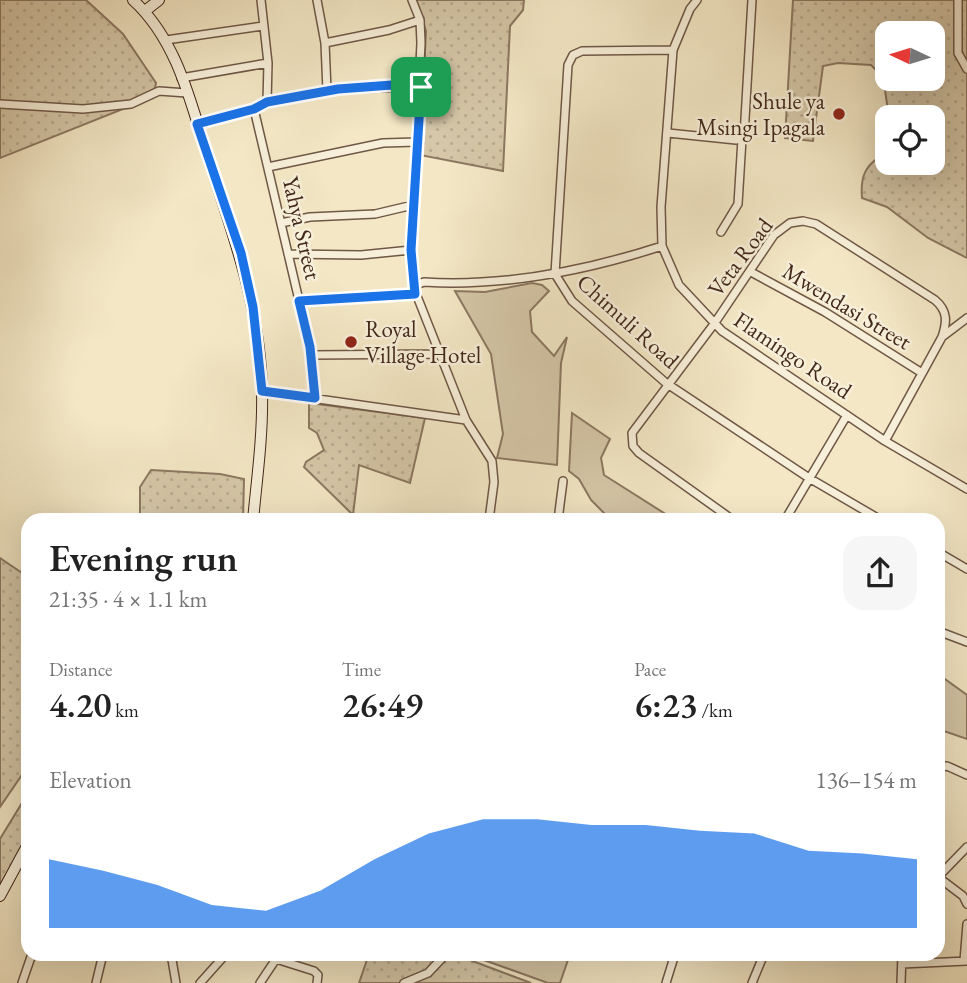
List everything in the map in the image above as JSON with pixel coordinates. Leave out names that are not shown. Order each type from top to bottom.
[{"type":"street","points":[[133,0],[145,11],[166,40],[187,93],[241,253],[253,307],[262,391],[253,513]]},
{"type":"street","points":[[145,11],[159,0]]},
{"type":"street","points":[[262,0],[268,63],[267,102]]},
{"type":"street","points":[[317,0],[325,43],[327,91]]},
{"type":"street","points":[[412,0],[420,20],[421,87],[411,250],[414,290],[466,420],[492,461],[494,482],[490,513]]},
{"type":"street","name":"Flamingo Road","points":[[697,0],[690,9],[674,50],[661,207],[662,246],[679,285],[714,324],[884,441],[967,489]]},
{"type":"street","points":[[721,232],[738,204],[742,139],[746,131],[752,0]]},
{"type":"street","points":[[958,0],[958,53],[967,69]]},
{"type":"street","points":[[325,43],[390,30],[420,20]]},
{"type":"street","points":[[166,40],[264,26]]},
{"type":"street","name":"Chimuli Road","points":[[674,50],[582,51],[573,55],[568,65],[555,274],[559,284],[572,301],[666,383],[809,478],[868,513]]},
{"type":"street","points":[[181,78],[268,63]]},
{"type":"street","points":[[197,124],[254,109],[267,102],[327,91],[392,85],[421,87]]},
{"type":"street","points":[[0,104],[83,109],[131,104],[159,91],[187,93]]},
{"type":"street","name":"Yahya Street","points":[[254,109],[312,355],[315,398]]},
{"type":"street","points":[[668,133],[742,139]]},
{"type":"street","points":[[268,167],[383,144],[416,142]]},
{"type":"street","points":[[281,223],[310,217],[365,215],[414,205]]},
{"type":"street","name":"Veta Road","points":[[724,513],[633,446],[634,427],[714,324],[781,228],[797,221],[816,224],[935,300],[946,315],[942,337]]},
{"type":"street","points":[[299,301],[414,290],[424,282],[493,282],[555,274],[605,264],[662,246]]},
{"type":"street","points":[[288,254],[361,255],[411,250]]},
{"type":"street","name":"Mwendasi Street","points":[[751,272],[825,312],[922,373]]},
{"type":"street","points":[[884,441],[942,337],[967,318]]},
{"type":"street","points":[[312,355],[438,354]]},
{"type":"street","points":[[262,391],[466,420]]},
{"type":"street","points":[[789,513],[847,415]]},
{"type":"street","points":[[559,513],[563,481]]},
{"type":"street","points":[[945,556],[967,569]]},
{"type":"street","points":[[945,634],[967,642]]},
{"type":"street","points":[[945,766],[967,775]]},
{"type":"street","points":[[945,870],[967,847]]},
{"type":"street","points":[[0,896],[21,858]]},
{"type":"street","points":[[945,882],[963,896],[967,904]]},
{"type":"street","points":[[901,983],[902,964],[966,961],[967,924]]},
{"type":"street","points":[[22,983],[30,961]]},
{"type":"street","points":[[96,983],[101,961]]},
{"type":"street","points":[[173,961],[176,983]]},
{"type":"street","points":[[201,983],[220,961]]},
{"type":"street","points":[[260,983],[275,961]]},
{"type":"street","points":[[282,961],[314,971],[318,975],[317,983]]},
{"type":"street","points":[[404,983],[428,973],[439,961]]},
{"type":"street","points":[[666,983],[674,961]]},
{"type":"street","points":[[752,983],[761,961]]},
{"type":"shaded area","points":[[0,0],[86,0],[123,34],[156,83],[153,97],[0,158]]},
{"type":"shaded area","points":[[415,0],[524,0],[523,10],[510,26],[503,171],[420,155],[426,31]]},
{"type":"shaded area","points":[[793,0],[967,0],[967,258],[928,238],[887,207],[862,198],[863,176],[875,160],[875,175],[945,175],[945,105],[887,105],[885,91],[945,91],[945,21],[875,21],[875,69],[871,65],[838,63],[823,66],[813,141],[785,138]]},
{"type":"shaded area","points":[[532,283],[542,285],[549,291],[530,311],[532,332],[554,356],[567,337],[561,363],[557,465],[497,458],[503,434],[491,354],[455,291],[485,292]]},
{"type":"shaded area","points":[[309,403],[425,418],[410,483],[359,465],[353,513],[304,467],[306,462],[324,450],[317,433],[309,428]]},
{"type":"shaded area","points":[[572,413],[610,439],[601,458],[604,475],[664,513],[604,513],[591,500],[579,479],[569,471]]},
{"type":"shaded area","points":[[151,470],[220,474],[244,479],[243,513],[140,513],[140,487]]},
{"type":"shaded area","points":[[0,558],[21,572],[21,776],[0,807]]},
{"type":"shaded area","points":[[945,679],[967,695],[967,739],[945,731]]},
{"type":"shaded area","points":[[21,804],[21,854],[0,890],[0,839]]},
{"type":"shaded area","points":[[367,961],[473,961],[531,983],[359,983]]},
{"type":"shaded area","points":[[487,961],[568,961],[560,983],[548,983]]},
{"type":"place","name":"Shule ya Msingi Ipagala","points":[[839,114]]},
{"type":"place","name":"Royal Village Hotel","points":[[351,342]]},
{"type":"route","points":[[392,85],[421,87],[411,250],[415,294],[299,301],[315,376],[315,398],[262,391],[253,307],[241,253],[197,124],[254,109],[267,102],[296,99],[338,89],[392,85]]}]
